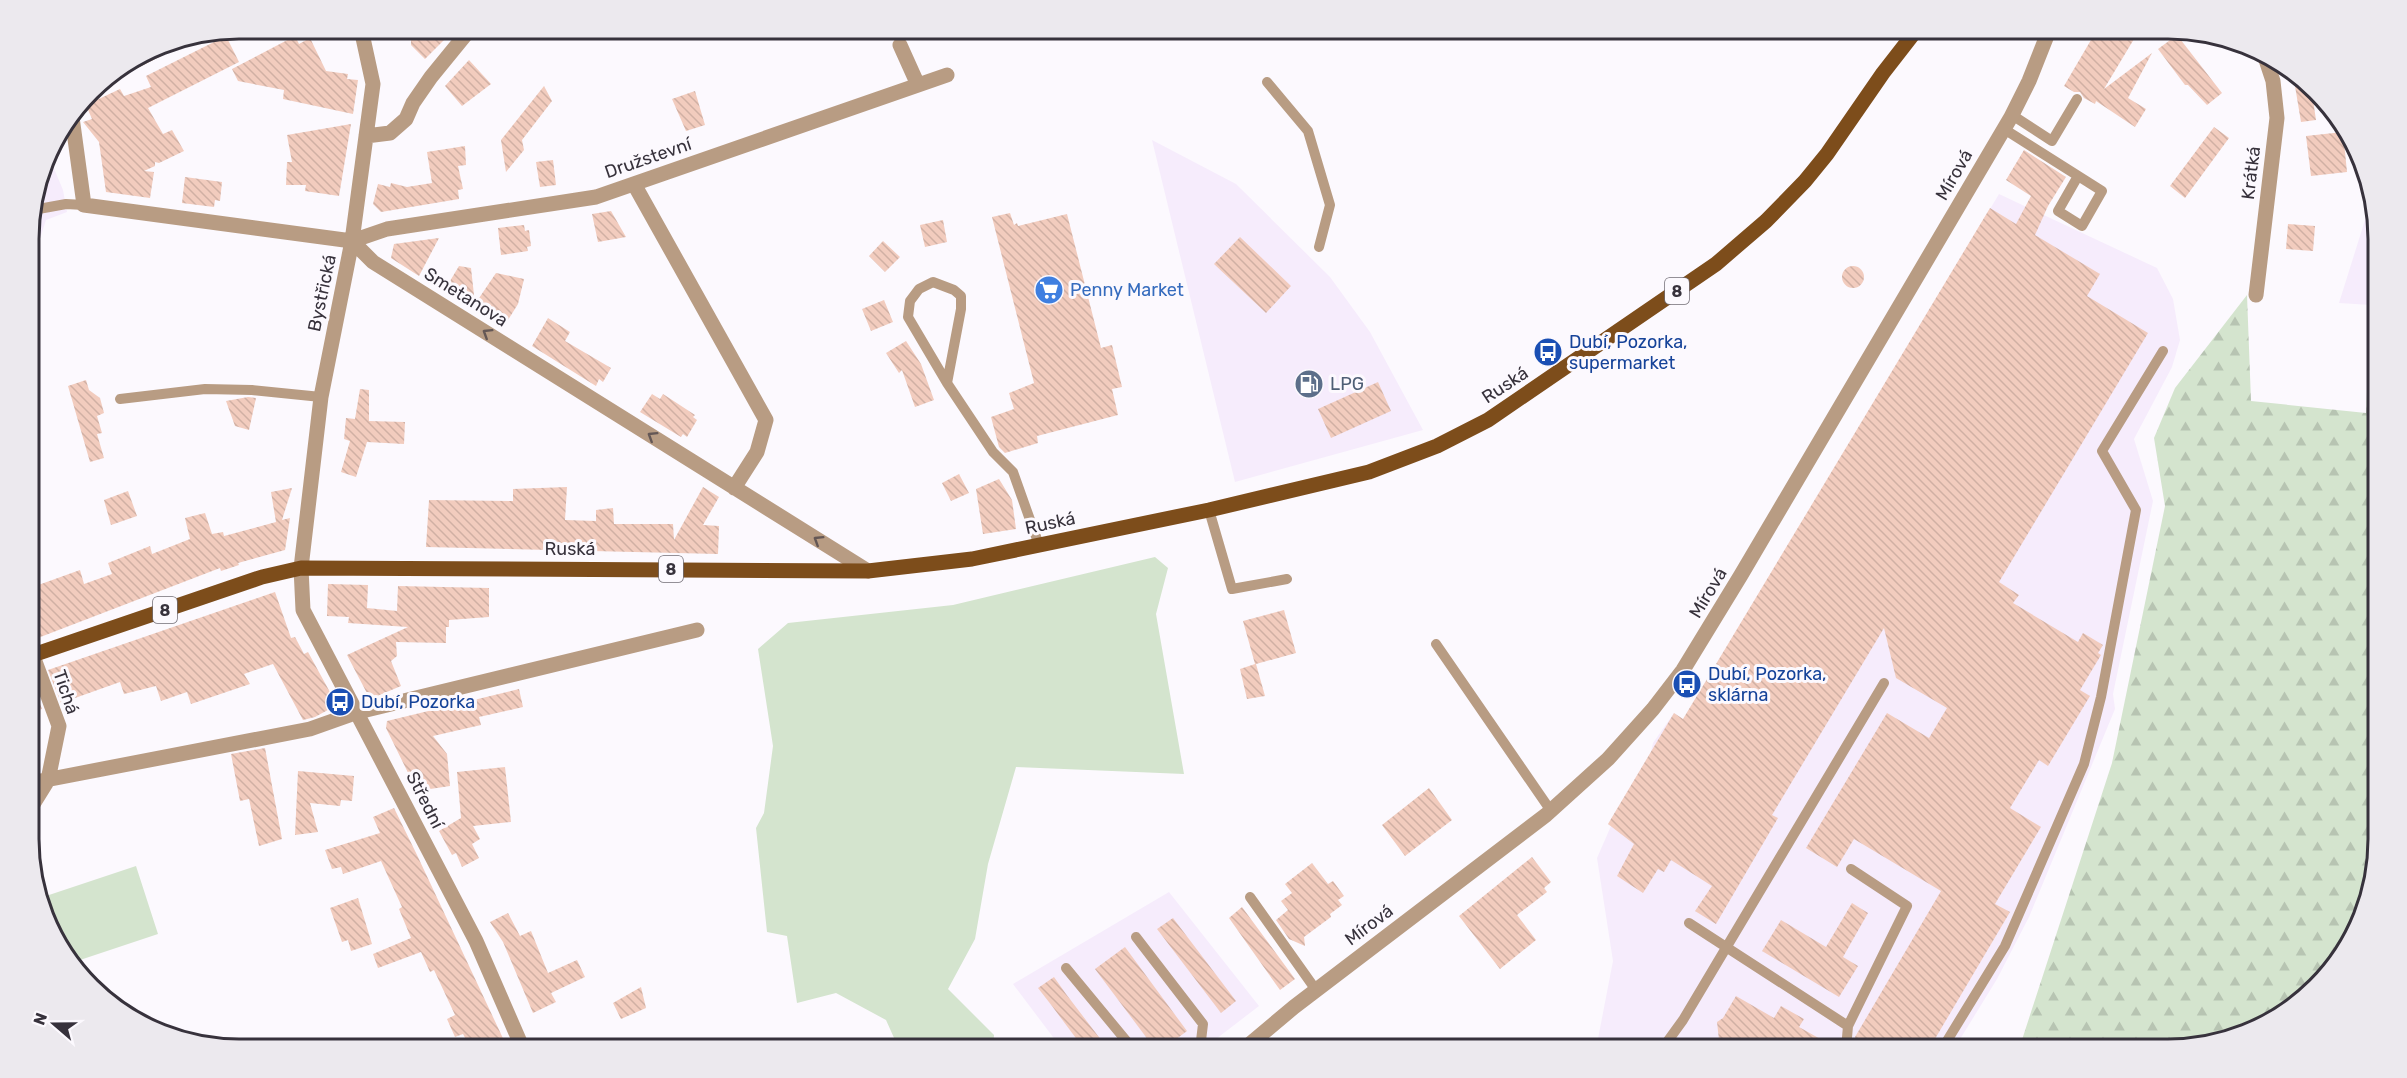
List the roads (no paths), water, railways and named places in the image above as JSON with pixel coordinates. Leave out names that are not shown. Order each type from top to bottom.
[{"type":"main road","name":"Ruská","points":[[39,653],[262,577],[301,568],[868,570],[972,559],[1209,510],[1360,474],[1413,457],[1469,431],[1517,402],[1716,264],[1766,221],[1805,181],[1909,39]]},
{"type":"street","name":"Bystřická","points":[[301,568],[321,397],[352,241],[374,84],[363,39]]},
{"type":"street","points":[[366,136],[390,133],[406,119],[419,94],[462,39]]},
{"type":"street","name":"Mírová","points":[[1256,1039],[1316,990],[1551,811],[1608,759],[1653,709],[1683,670],[1742,575],[2004,129],[2029,81],[2046,39]]},
{"type":"street","points":[[900,45],[918,84]]},
{"type":"street","name":"Krátká","points":[[2256,295],[2277,118],[2273,81],[2268,66]]},
{"type":"street","name":"Družstevní","points":[[352,241],[387,229],[596,197],[947,75]]},
{"type":"street","points":[[73,127],[84,205],[352,241]]},
{"type":"street","points":[[634,184],[766,420],[757,452],[734,488]]},
{"type":"street","name":"Smetanova","points":[[352,241],[373,262],[868,570]]},
{"type":"street","name":"Střední","points":[[301,568],[303,610],[476,941],[520,1039]]},
{"type":"street","points":[[39,782],[310,729],[357,712],[697,630]]},
{"type":"street","name":"Tichá","points":[[39,676],[59,726],[48,780],[39,794]]},
{"type":"lane","points":[[1267,82],[1308,131],[1330,205],[1319,247]]},
{"type":"lane","points":[[2012,115],[2052,141],[2077,99]]},
{"type":"lane","points":[[2004,129],[2102,191],[2082,226],[2058,211],[2078,176]]},
{"type":"lane","points":[[42,208],[66,204],[84,205]]},
{"type":"lane","points":[[947,383],[961,309],[961,296],[954,290],[933,282],[920,289],[910,302],[908,317],[947,383],[993,452],[1013,472],[1040,545]]},
{"type":"lane","points":[[1948,1039],[2005,946],[2085,764],[2136,510],[2102,451],[2163,351]]},
{"type":"lane","points":[[120,399],[205,389],[252,390],[321,397]]},
{"type":"lane","points":[[1209,510],[1232,589],[1287,579]]},
{"type":"lane","points":[[1436,644],[1551,811]]},
{"type":"lane","points":[[1669,1039],[1683,1020],[1884,683]]},
{"type":"lane","points":[[1847,1039],[1848,1026],[1907,906],[1851,869]]},
{"type":"lane","points":[[1250,897],[1316,990]]},
{"type":"lane","points":[[1689,923],[1848,1026]]},
{"type":"lane","points":[[1136,937],[1203,1024],[1201,1039]]},
{"type":"lane","points":[[1066,968],[1125,1039]]},
{"type":"place","name":"Penny Market","points":[[1049,290]]},
{"type":"place","name":"Dubí, Pozorka, supermarket","points":[[1548,352]]},
{"type":"place","name":"LPG","points":[[1309,384]]},
{"type":"place","name":"Dubí, Pozorka, sklárna","points":[[1687,684]]},
{"type":"place","name":"Dubí, Pozorka","points":[[340,702]]}]
